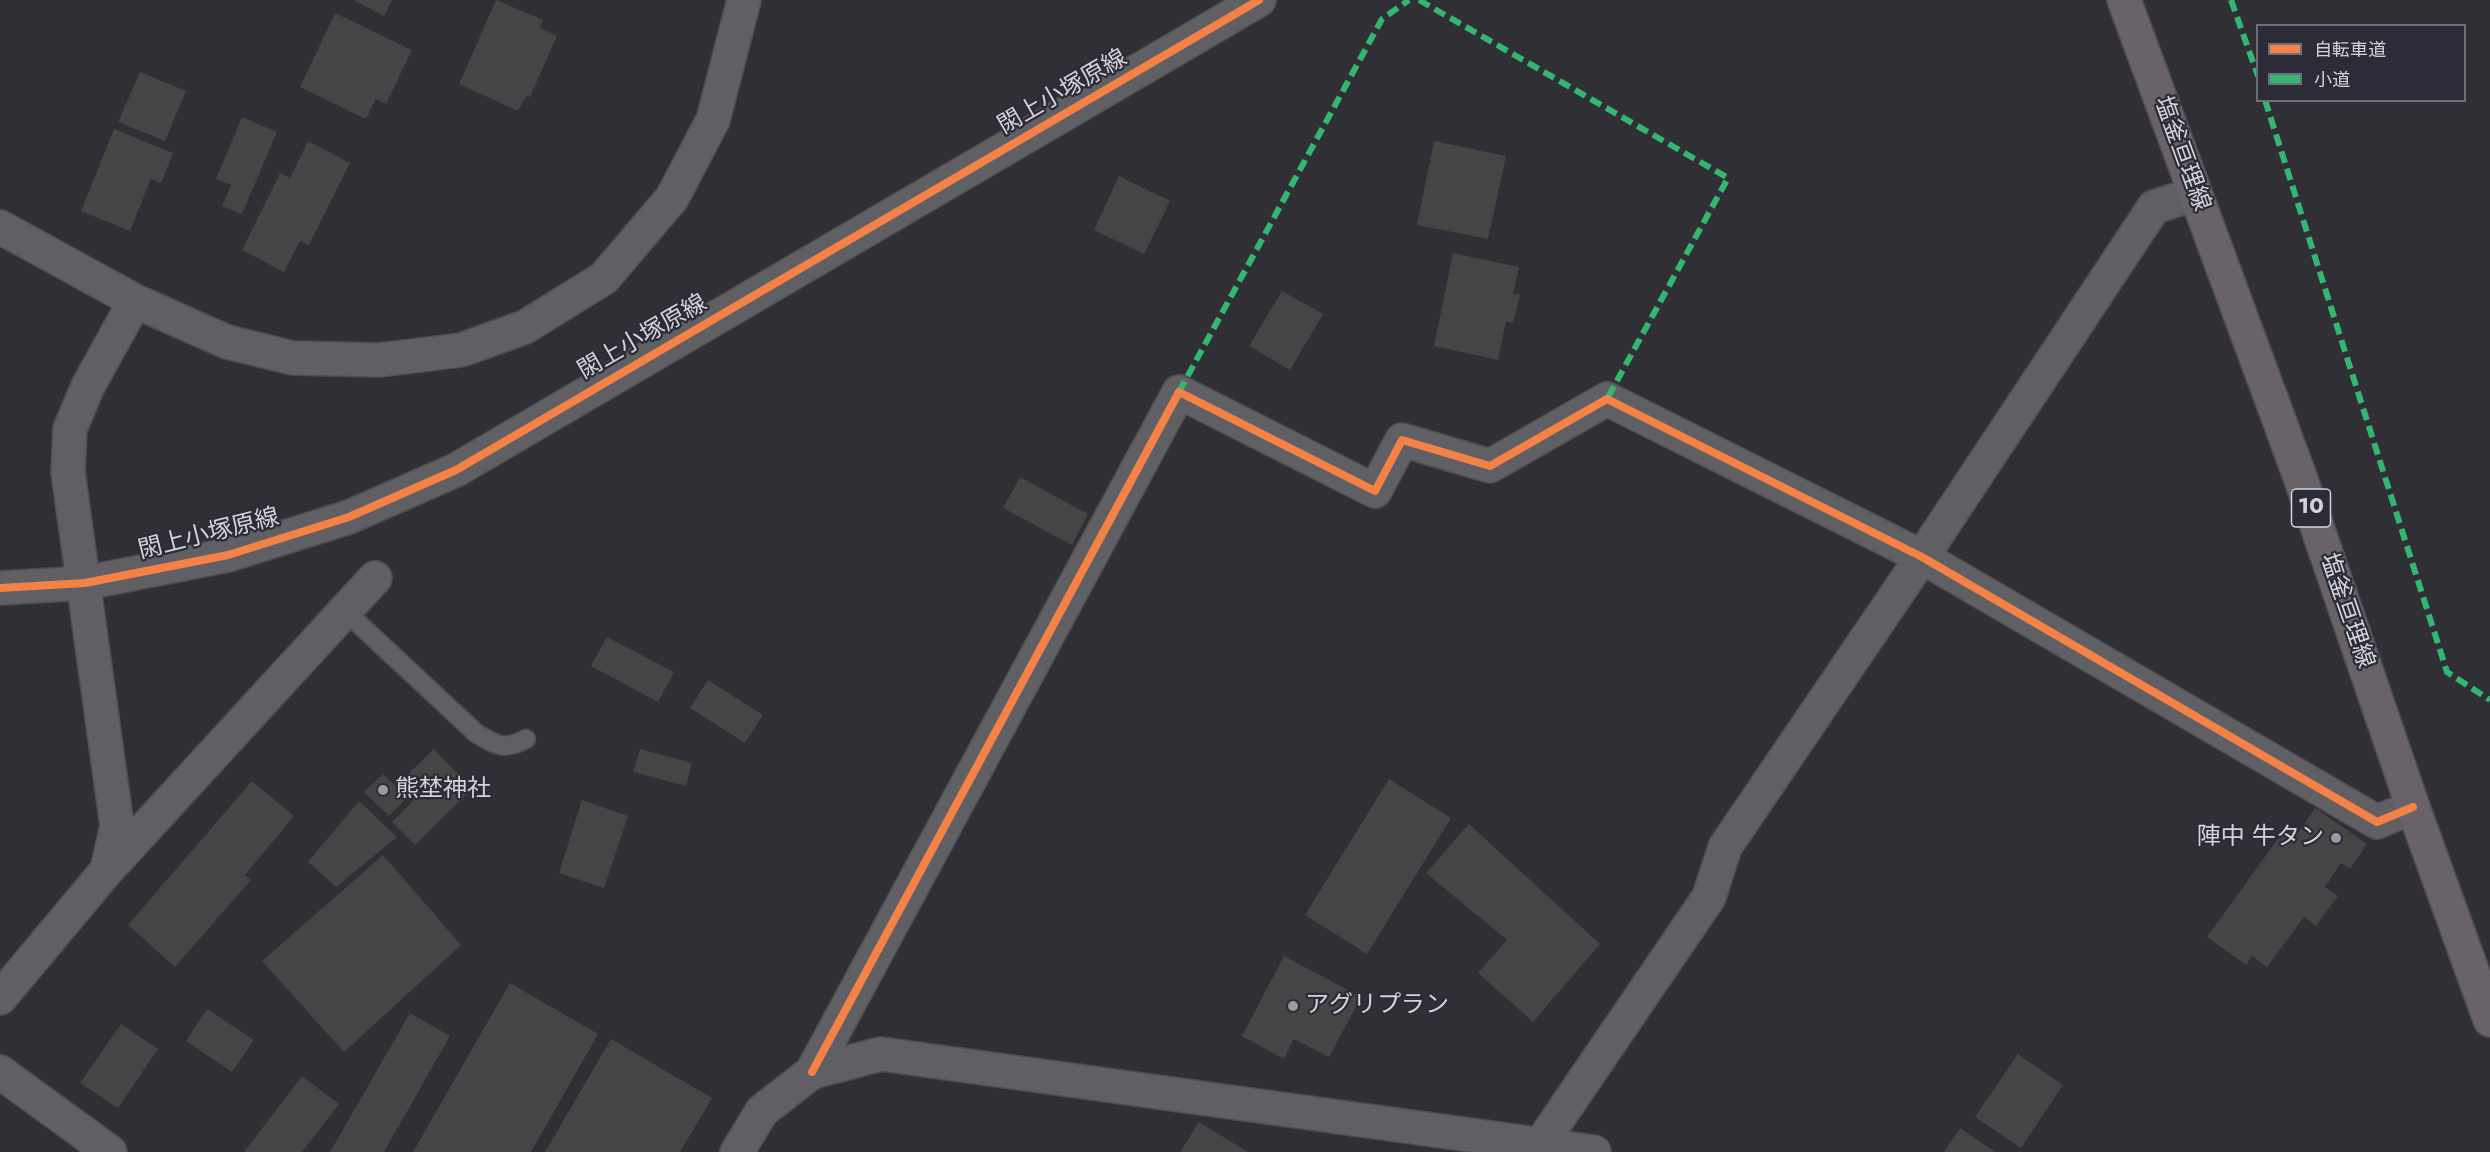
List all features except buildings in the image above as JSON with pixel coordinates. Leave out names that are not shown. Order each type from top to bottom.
[{"type":"main road","name":"塩釜亘理線","points":[[2124,0],[2299,474],[2413,807],[2490,1020]]},
{"type":"street","points":[[0,227],[135,302],[227,342],[293,358],[380,360],[462,350],[525,327],[604,278],[672,198],[713,120],[744,0]]},
{"type":"street","name":"閖上小塚原線","points":[[0,588],[85,583],[228,555],[349,517],[456,470],[1259,0]]},
{"type":"street","points":[[1540,1145],[1709,897],[1725,847],[1922,557],[2154,207],[2195,194]]},
{"type":"street","points":[[107,870],[117,826],[68,472],[70,429],[88,386],[135,302]]},
{"type":"street","points":[[812,1072],[1179,392],[1375,491],[1402,440],[1490,466],[1608,399],[1922,557],[2377,822],[2413,807]]},
{"type":"street","points":[[0,998],[107,870],[375,578]]},
{"type":"street","points":[[737,1152],[762,1111],[812,1072],[880,1054],[1594,1152]]},
{"type":"street","points":[[0,1072],[110,1152]]},
{"type":"lane","points":[[345,611],[476,733],[496,746],[514,745],[526,739]]},
{"type":"marked path","points":[[1179,392],[1382,19],[1409,0]]},
{"type":"marked path","points":[[1419,0],[1728,178],[1607,399]]},
{"type":"marked path","points":[[2231,0],[2256,70]]},
{"type":"marked path","points":[[2266,102],[2447,672],[2490,700]]},
{"type":"cycle path","points":[[0,588],[85,583],[228,555],[349,517],[456,470],[1259,0]]},
{"type":"cycle path","points":[[812,1072],[1179,392],[1375,491],[1402,440],[1490,466],[1607,399],[1922,557],[2377,822],[2413,807]]},
{"type":"place","name":"熊埜神社","points":[[383,790]]},
{"type":"place","name":"陣中 牛タン","points":[[2336,838]]},
{"type":"place","name":"アグリプラン","points":[[1293,1006]]}]
